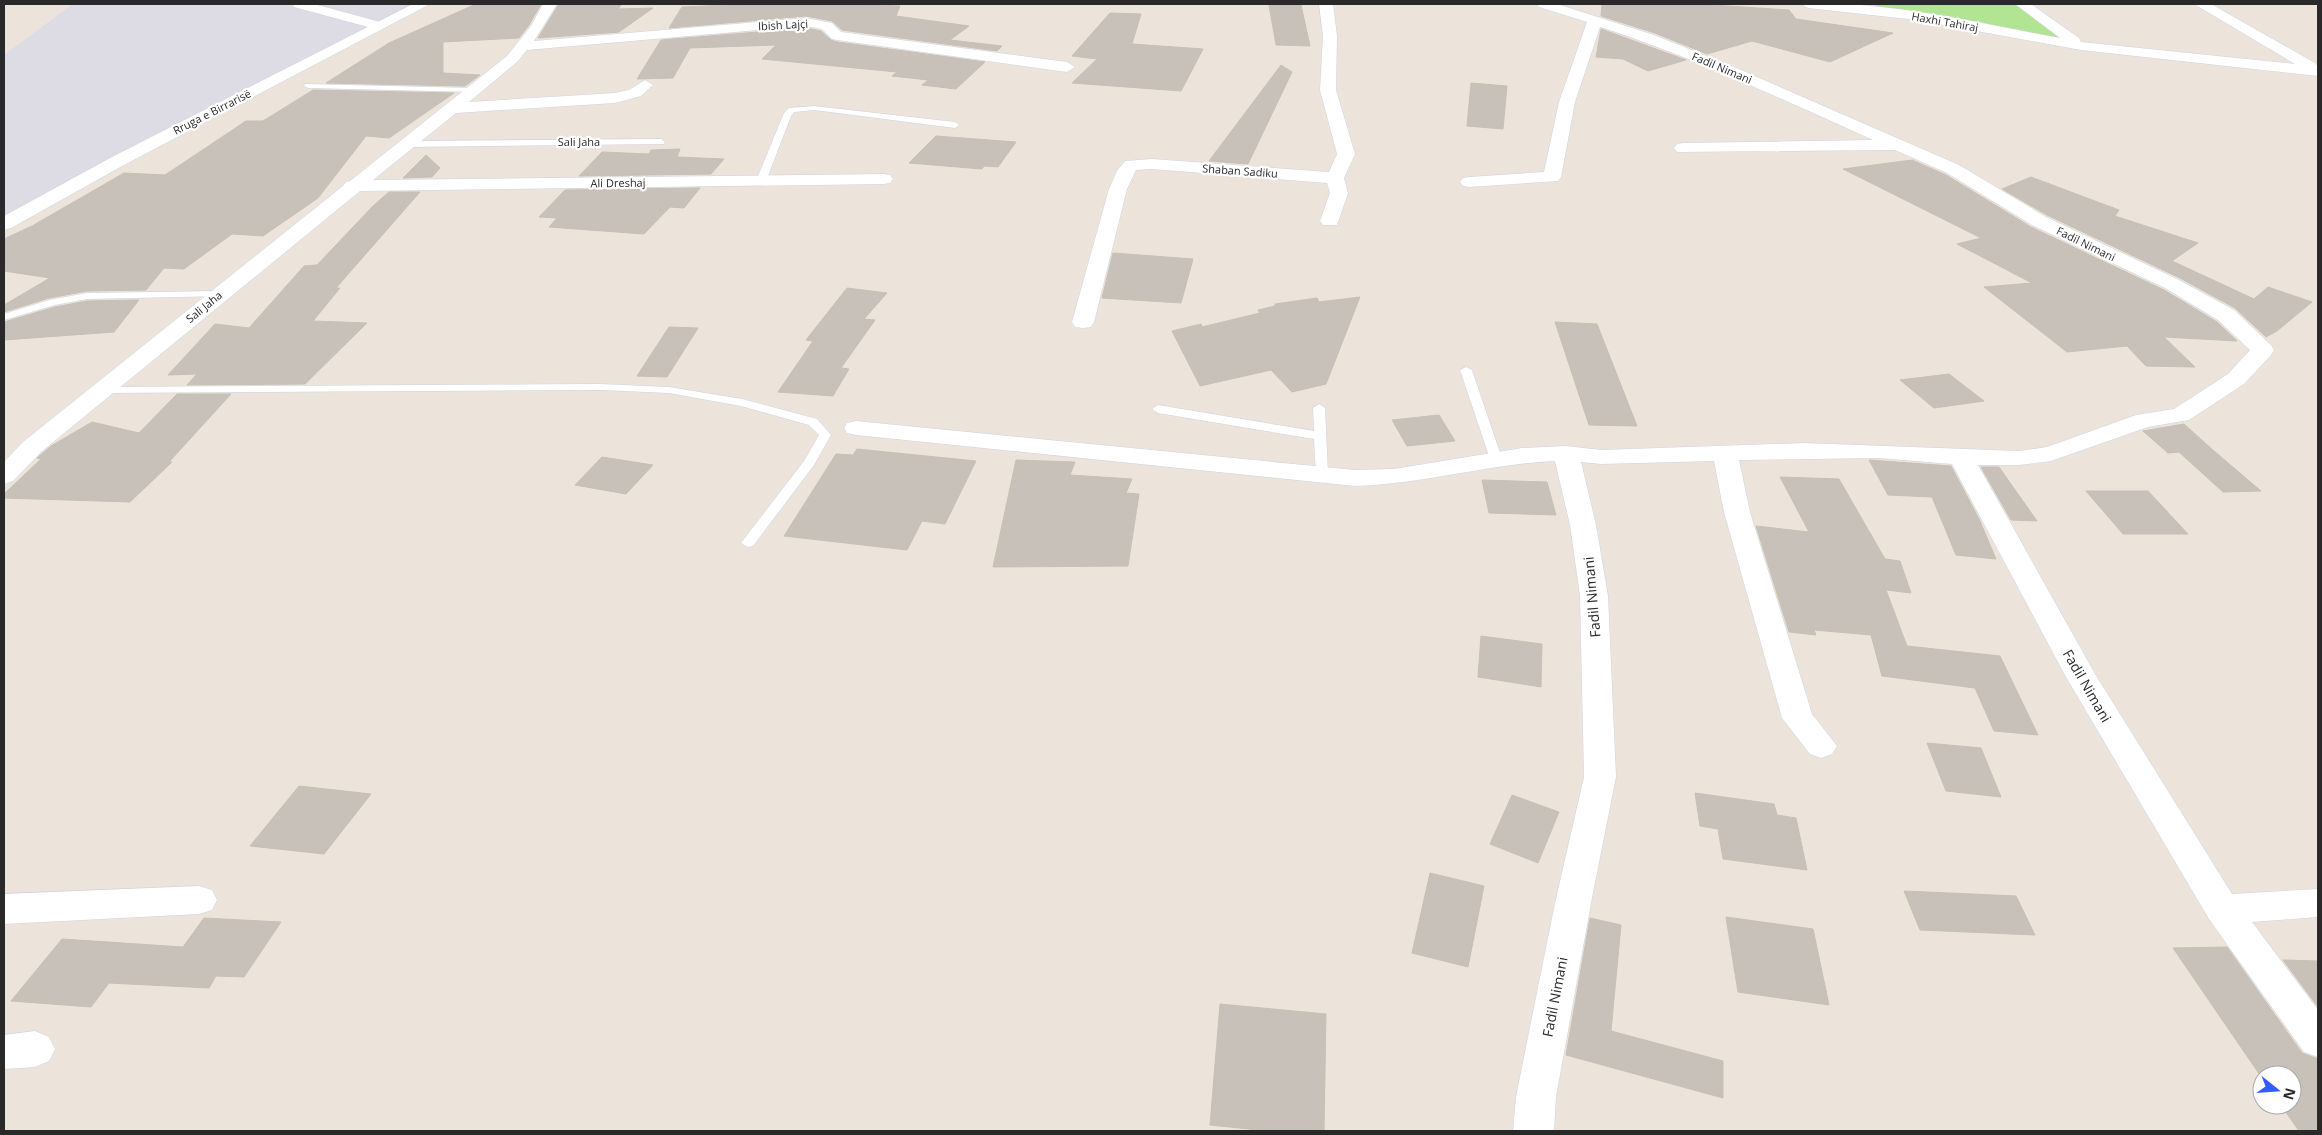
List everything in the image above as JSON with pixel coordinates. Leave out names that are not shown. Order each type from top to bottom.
[{"type":"street","points":[[299,4],[379,26]]},
{"type":"street","name":"Rruga e Birrarisë","points":[[4,224],[118,161],[423,4]]},
{"type":"street","name":"Sali Jaha","points":[[4,476],[32,447],[352,186],[408,144],[512,59],[524,46],[550,4]]},
{"type":"street","points":[[1326,4],[1330,36],[1328,90],[1346,154],[1335,178],[1339,192],[1330,222]]},
{"type":"street","name":"Fadil Nimani","points":[[1533,1131],[1536,1097],[1600,777],[1594,596],[1583,525],[1566,453],[1601,457],[1878,451],[1961,457],[2019,458],[2051,454],[2144,420],[2181,415],[2236,379],[2264,350],[2226,315],[2188,293],[2039,221],[1953,169],[1728,70],[1595,19],[1544,4]]},
{"type":"street","name":"Haxhi Tahiraj","points":[[1808,4],[1917,16],[2081,46],[2318,71]]},
{"type":"street","name":"Haxhi Tahiraj","points":[[2022,4],[2081,46]]},
{"type":"street","name":"Haxhi Tahiraj","points":[[2201,4],[2318,71]]},
{"type":"street","points":[[1523,196],[1540,188],[1552,177],[1567,102],[1595,19]]},
{"type":"street","name":"Ibish Lajçi","points":[[524,46],[806,22],[827,26],[837,36],[1067,66]]},
{"type":"street","points":[[452,108],[615,98],[635,93],[645,85]]},
{"type":"street","points":[[1683,148],[1898,144]]},
{"type":"street","name":"Shaban Sadiku","points":[[1083,322],[1118,189],[1126,171],[1131,165],[1152,164],[1335,178]]},
{"type":"street","points":[[1469,182],[1552,177]]},
{"type":"street","name":"Ali Dreshaj","points":[[352,186],[884,180]]},
{"type":"street","points":[[856,428],[1355,478],[1394,477],[1522,455],[1566,453]]},
{"type":"street","points":[[1725,453],[1737,512],[1798,718],[1821,746]]},
{"type":"street","name":"Fadil Nimani","points":[[1961,457],[2081,677],[2222,909],[2318,1040]]},
{"type":"street","points":[[4,909],[199,900]]},
{"type":"street","points":[[2222,909],[2318,903]]},
{"type":"lane","points":[[308,86],[474,90]]},
{"type":"lane","points":[[761,181],[787,115],[792,110],[814,108],[955,125]]},
{"type":"lane","name":"Sali Jaha","points":[[408,144],[660,142]]},
{"type":"lane","points":[[5,317],[53,302],[87,296],[220,294]]},
{"type":"lane","points":[[1466,370],[1496,459]]},
{"type":"lane","points":[[102,390],[601,387],[669,390],[742,403],[813,422],[825,435],[810,462],[748,543]]},
{"type":"lane","points":[[1319,408],[1322,474]]},
{"type":"lane","points":[[1158,409],[1320,436]]},
{"type":"shaded area","points":[[73,4],[423,4],[118,161],[4,225],[4,55]]},
{"type":"green space","points":[[1873,4],[2016,4],[2066,41],[1878,7]]},
{"type":"building","points":[[476,4],[541,4],[519,38],[443,42],[443,73],[480,75],[465,86],[326,83],[389,43]]},
{"type":"building","points":[[559,4],[621,5],[618,9],[653,8],[619,32],[538,38]]},
{"type":"building","points":[[754,4],[900,6],[896,16],[969,26],[950,40],[1002,46],[997,51],[842,30],[832,21],[806,16],[669,28],[682,7]]},
{"type":"building","points":[[1602,4],[1698,4],[1789,10],[1796,19],[1893,33],[1830,62],[1752,41],[1707,54],[1655,33],[1601,16]]},
{"type":"building","points":[[1269,5],[1301,5],[1310,46],[1276,45]]},
{"type":"building","points":[[1110,13],[1141,14],[1132,44],[1203,49],[1181,91],[1072,83],[1097,59],[1072,56]]},
{"type":"building","points":[[806,28],[821,31],[831,40],[837,42],[985,62],[956,89],[922,85],[928,80],[892,76],[897,72],[762,59],[776,45],[690,48],[673,78],[637,79],[661,40]]},
{"type":"building","points":[[1601,29],[1686,60],[1648,71],[1623,59],[1596,57]]},
{"type":"building","points":[[1281,65],[1292,72],[1248,164],[1209,161]]},
{"type":"building","points":[[1471,83],[1507,86],[1503,129],[1467,126]]},
{"type":"building","points":[[313,90],[454,93],[389,138],[366,136],[318,198],[263,236],[232,234],[184,269],[164,268],[146,290],[87,291],[49,298],[4,312],[4,305],[50,278],[4,271],[4,239],[32,226],[124,173],[165,175],[246,121],[263,121]]},
{"type":"building","points":[[936,136],[1016,142],[998,167],[984,166],[982,169],[909,163]]},
{"type":"building","points":[[680,149],[677,157],[724,159],[711,174],[579,176],[602,152],[649,154],[651,150]]},
{"type":"building","points":[[426,155],[440,168],[432,177],[403,178]]},
{"type":"building","points":[[1912,160],[1946,175],[2031,227],[2164,290],[2217,322],[2237,341],[2164,337],[2195,367],[2146,366],[2127,346],[2067,352],[1984,287],[2032,283],[1957,244],[1981,238],[1843,169]]},
{"type":"building","points":[[2031,177],[2119,210],[2115,216],[2198,243],[2172,261],[2254,299],[2268,287],[2312,302],[2277,331],[2266,337],[2235,308],[2180,278],[2047,215],[2002,189]]},
{"type":"building","points":[[700,188],[684,208],[670,207],[644,234],[549,227],[557,218],[539,217],[565,190]]},
{"type":"building","points":[[389,192],[420,192],[336,288],[340,288],[313,321],[367,323],[305,384],[187,385],[197,374],[168,375],[215,324],[249,328],[304,266],[317,265],[373,206]]},
{"type":"building","points":[[1113,253],[1193,259],[1181,303],[1102,298]]},
{"type":"building","points":[[847,288],[887,293],[864,319],[875,320],[841,368],[849,369],[833,396],[778,392],[813,341],[806,340]]},
{"type":"building","points":[[1360,297],[1326,384],[1292,392],[1271,370],[1200,386],[1172,331],[1201,324],[1202,327],[1260,313],[1258,310],[1275,306],[1275,304],[1317,298],[1319,302]]},
{"type":"building","points":[[139,300],[114,332],[4,340],[4,322],[55,307],[87,301]]},
{"type":"building","points":[[1555,322],[1597,324],[1637,426],[1589,425]]},
{"type":"building","points":[[669,327],[698,328],[667,377],[637,376]]},
{"type":"building","points":[[1949,374],[1984,401],[1934,408],[1900,380]]},
{"type":"building","points":[[177,394],[231,394],[169,462],[172,462],[130,502],[4,498],[4,494],[41,459],[37,458],[51,446],[92,422],[139,433]]},
{"type":"building","points":[[1439,415],[1455,441],[1407,446],[1392,420]]},
{"type":"building","points":[[2184,424],[2261,491],[2223,492],[2179,452],[2168,453],[2143,431]]},
{"type":"building","points":[[857,449],[976,461],[945,524],[922,521],[907,550],[784,536],[836,454],[853,455]]},
{"type":"building","points":[[602,457],[653,465],[626,494],[575,485]]},
{"type":"building","points":[[1016,460],[1075,462],[1070,475],[1132,479],[1126,493],[1139,494],[1128,566],[993,567]]},
{"type":"building","points":[[1869,460],[1951,466],[1979,519],[1996,559],[1956,555],[1932,497],[1888,495]]},
{"type":"building","points":[[1981,467],[1999,467],[2037,521],[2011,520]]},
{"type":"building","points":[[1780,477],[1839,479],[1885,559],[1900,561],[1911,593],[1886,590],[1907,646],[2000,656],[2038,735],[1994,731],[1975,688],[1882,676],[1871,635],[1814,630],[1816,635],[1789,632],[1756,526],[1809,532]]},
{"type":"building","points":[[1482,480],[1547,482],[1556,515],[1489,513]]},
{"type":"building","points":[[2086,491],[2148,491],[2188,534],[2123,534]]},
{"type":"building","points":[[1481,636],[1542,644],[1541,687],[1478,677]]},
{"type":"building","points":[[1927,743],[1981,748],[2001,797],[1946,791]]},
{"type":"building","points":[[299,786],[371,794],[324,854],[250,846]]},
{"type":"building","points":[[1695,793],[1774,804],[1777,815],[1796,818],[1807,870],[1723,859],[1718,829],[1700,826]]},
{"type":"building","points":[[1512,795],[1559,812],[1538,863],[1490,844]]},
{"type":"building","points":[[1430,873],[1484,886],[1468,967],[1412,953]]},
{"type":"building","points":[[1904,891],[2016,896],[2035,935],[1920,930]]},
{"type":"building","points":[[1726,917],[1813,929],[1829,1005],[1738,992]]},
{"type":"building","points":[[204,918],[281,922],[244,977],[216,976],[209,988],[109,983],[91,1007],[11,1001],[62,939],[183,947]]},
{"type":"building","points":[[1590,918],[1621,925],[1611,1031],[1723,1061],[1723,1098],[1566,1055]]},
{"type":"building","points":[[2227,947],[2302,1053],[2318,1059],[2318,1131],[2299,1131],[2288,1115],[2302,1115],[2302,1065],[2253,1065],[2173,948]]},
{"type":"building","points":[[2283,960],[2318,961],[2318,1007]]},
{"type":"building","points":[[1220,1004],[1326,1014],[1324,1131],[1268,1131],[1210,1125]]}]
